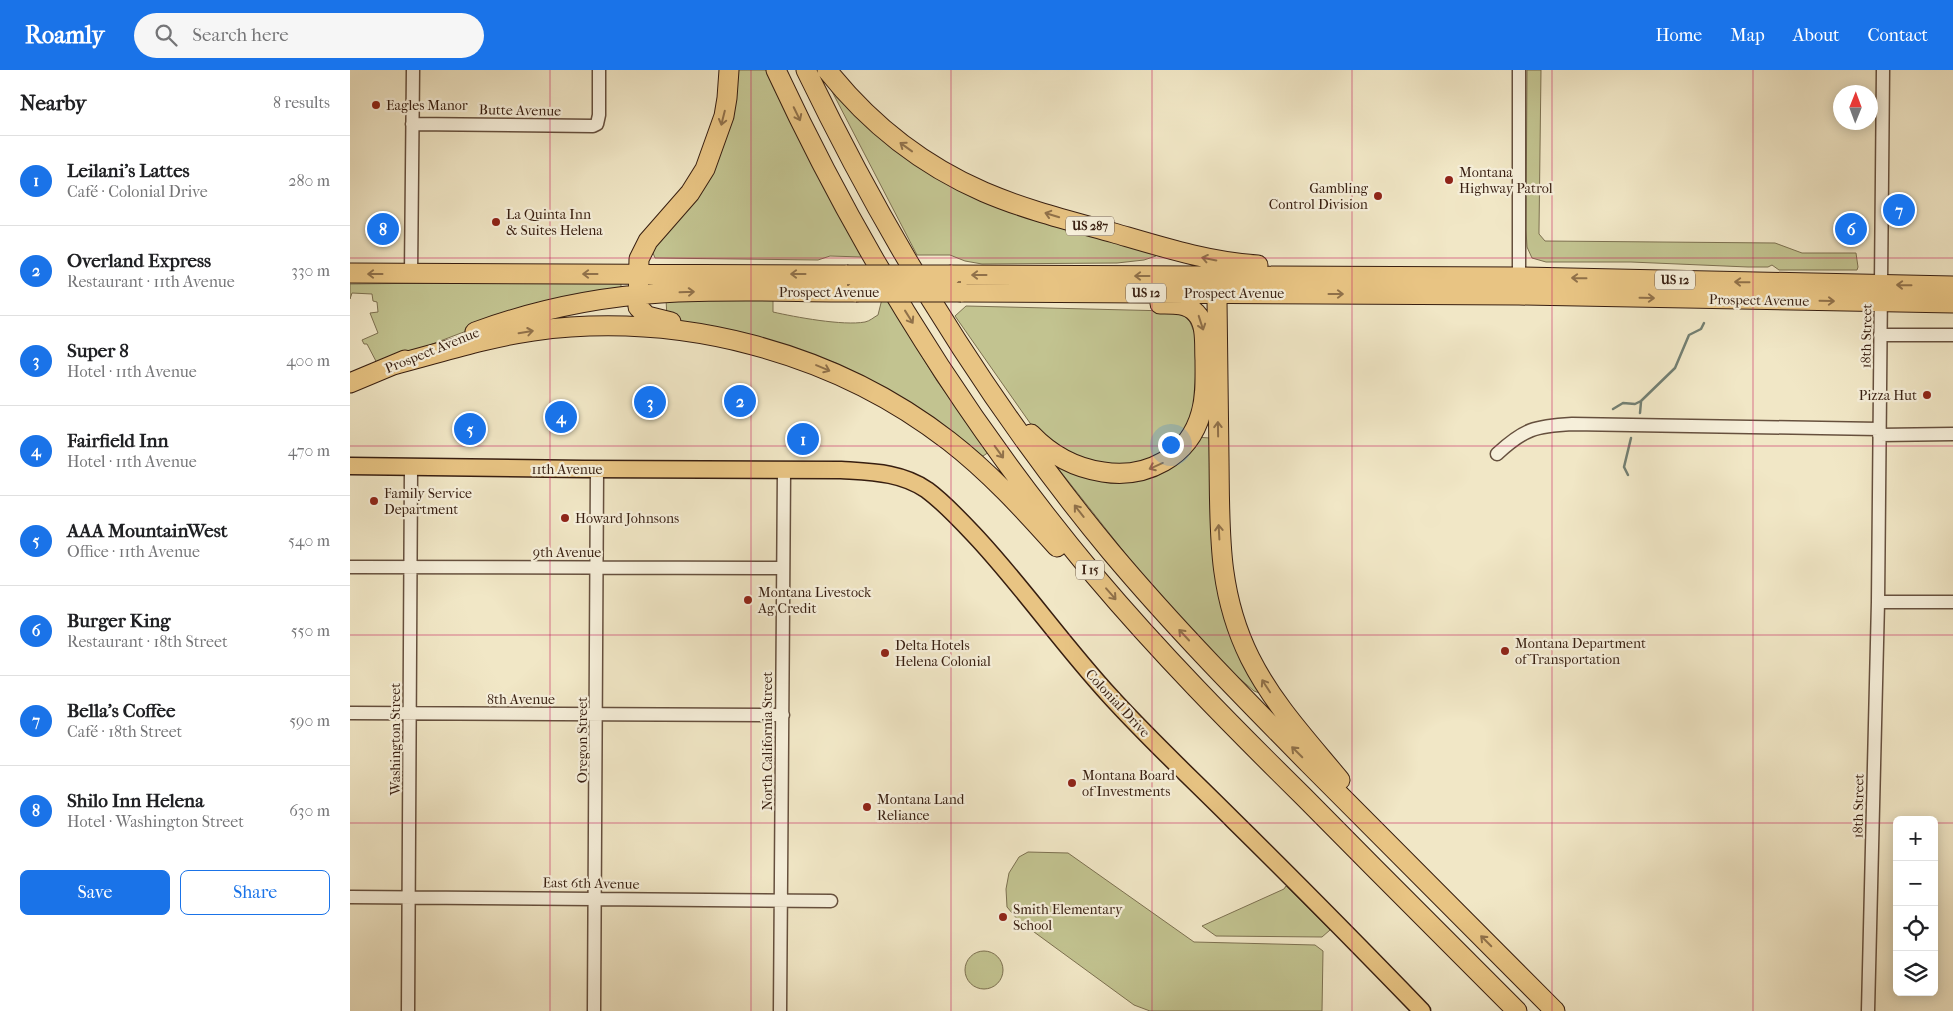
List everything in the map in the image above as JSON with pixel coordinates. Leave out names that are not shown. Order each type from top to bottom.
[{"type":"highway","points":[[729,70],[726,107],[708,160],[690,193],[658,229],[644,248],[638,263],[638,308],[652,318],[772,346],[870,390],[935,430],[992,478],[1064,554],[1094,575]]},
{"type":"highway","name":"I 15","points":[[776,70],[845,209],[922,338],[997,450],[1094,575],[1217,710],[1517,1011]]},
{"type":"highway","name":"I 15","points":[[806,70],[878,211],[960,346],[1051,476],[1146,593],[1227,680],[1555,1011]]},
{"type":"highway","name":"US 287","points":[[827,70],[865,113],[908,148],[955,178],[1012,202],[1212,260],[1336,269],[1396,277]]},
{"type":"highway","name":"Prospect Avenue","points":[[350,274],[1396,277],[1519,286]]},
{"type":"highway","points":[[1191,276],[1204,279],[1213,286],[1216,293],[1219,539],[1225,587],[1234,618],[1251,659],[1273,696],[1301,734],[1367,810],[1405,861]]},
{"type":"highway","name":"Prospect Avenue","points":[[350,383],[471,334],[525,316],[579,303],[638,295],[690,292],[1216,293],[1519,286],[1881,294],[1953,303]]},
{"type":"highway","name":"Prospect Avenue","points":[[1881,294],[1953,286]]},
{"type":"highway","points":[[960,346],[1032,435],[1049,450],[1071,463],[1103,472],[1136,473],[1165,462],[1188,441],[1199,420],[1204,392],[1204,334],[1200,318],[1194,310],[1174,304],[1070,302],[1004,292]]},
{"type":"highway","points":[[393,365],[509,335],[543,330],[587,327],[648,328],[689,333],[749,345],[801,359]]},
{"type":"main road","name":"11th Avenue","points":[[350,466],[597,470],[784,470]]},
{"type":"main road","name":"Colonial Drive","points":[[784,470],[878,472],[908,479],[947,506],[1006,569],[1056,633],[1110,696],[1337,923],[1422,1011]]},
{"type":"street","points":[[411,274],[413,70]]},
{"type":"street","name":"Butte Avenue","points":[[412,124],[588,126],[597,124],[599,115],[599,70]]},
{"type":"street","points":[[1519,70],[1519,286]]},
{"type":"street","name":"18th Street","points":[[1868,1011],[1878,602],[1883,70]]},
{"type":"street","points":[[1880,335],[1953,335]]},
{"type":"street","points":[[1497,454],[1527,430],[1546,425],[1572,424],[1953,434]]},
{"type":"street","name":"Washington Street","points":[[408,1011],[411,468]]},
{"type":"street","name":"Oregon Street","points":[[594,1011],[598,567],[597,470]]},
{"type":"street","name":"North California Street","points":[[780,1011],[784,470]]},
{"type":"street","name":"9th Avenue","points":[[350,568],[783,568]]},
{"type":"street","points":[[1878,602],[1953,602]]},
{"type":"street","name":"8th Avenue","points":[[350,713],[782,715]]},
{"type":"street","name":"East 6th Avenue","points":[[350,897],[831,901]]},
{"type":"green space","points":[[734,70],[766,70],[862,257],[830,256],[818,260],[655,258],[653,253],[655,246],[704,185]]},
{"type":"green space","points":[[1527,70],[1541,70],[1539,234],[1545,241],[1775,243],[1802,253],[1856,253],[1857,270],[1779,270],[1772,265],[1768,267],[1748,267],[1631,262],[1546,262],[1532,258],[1527,247],[1526,230]]},
{"type":"green space","points":[[823,74],[915,160],[1159,252],[1156,256],[1144,260],[1117,263],[982,264],[965,261],[950,255],[917,255]]},
{"type":"green space","points":[[621,281],[621,290],[535,308],[461,333],[378,365],[367,344],[364,344],[362,340],[378,333],[370,313],[378,312],[377,302],[373,301],[372,294],[352,293],[350,299],[350,284]]},
{"type":"green space","points":[[666,299],[773,300],[773,312],[819,320],[856,323],[867,321],[878,315],[882,299],[887,299],[937,381],[989,452],[980,458],[923,411],[836,363],[753,336],[667,318]]},
{"type":"green space","points":[[966,306],[1169,311],[1183,315],[1190,322],[1195,334],[1198,387],[1191,424],[1162,458],[1125,468],[1068,456],[1037,433],[955,316]]},
{"type":"green space","points":[[1195,437],[1210,438],[1212,505],[1262,694],[1254,691],[1203,647],[1143,576],[1057,467],[1061,464],[1123,479]]},
{"type":"green space","points":[[1028,852],[1068,853],[1194,942],[1315,945],[1323,951],[1322,1011],[1150,1011],[1134,1005],[1019,921],[1007,907],[1006,889],[1009,873],[1019,857]]},
{"type":"green space","points":[[1286,886],[1330,930],[1322,937],[1216,936],[1202,926],[1284,889]]},
{"type":"green space","points":[[984,951],[991,952],[997,957],[1002,963],[1002,977],[997,983],[991,988],[984,989],[977,988],[971,983],[966,977],[965,970],[966,963],[971,957],[977,952]]},
{"type":"waterway","points":[[1613,409],[1623,403],[1635,404],[1641,401],[1675,368],[1689,335],[1701,329],[1704,323]]},
{"type":"waterway","points":[[1640,413],[1641,402]]},
{"type":"waterway","points":[[1628,475],[1624,467],[1631,438]]},
{"type":"place","name":"Eagles Manor","points":[[376,105]]},
{"type":"place","name":"Montana Highway Patrol","points":[[1449,180]]},
{"type":"place","name":"Gambling Control Division","points":[[1378,196]]},
{"type":"place","name":"Bella's Coffee","points":[[1899,210]]},
{"type":"place","name":"La Quinta Inn & Suites Helena","points":[[496,222]]},
{"type":"place","name":"Shilo Inn Helena","points":[[383,229]]},
{"type":"place","name":"Burger King","points":[[1851,229]]},
{"type":"place","name":"Pizza Hut","points":[[1927,395]]},
{"type":"place","name":"Overland Express","points":[[740,401]]},
{"type":"place","name":"Super 8","points":[[650,402]]},
{"type":"place","name":"Fairfield Inn","points":[[561,417]]},
{"type":"place","name":"AAA MountainWest","points":[[470,429]]},
{"type":"place","name":"Leilani's Lattes","points":[[803,439]]},
{"type":"place","name":"Family Service Department","points":[[374,501]]},
{"type":"place","name":"Howard Johnsons","points":[[565,518]]},
{"type":"place","name":"Montana Livestock Ag Credit","points":[[748,600]]},
{"type":"place","name":"Montana Department of Transportation","points":[[1505,651]]},
{"type":"place","name":"Delta Hotels Helena Colonial","points":[[885,653]]},
{"type":"place","name":"Montana Board of Investments","points":[[1072,783]]},
{"type":"place","name":"Montana Land Reliance","points":[[867,807]]},
{"type":"place","name":"Smith Elementary School","points":[[1003,917]]}]
